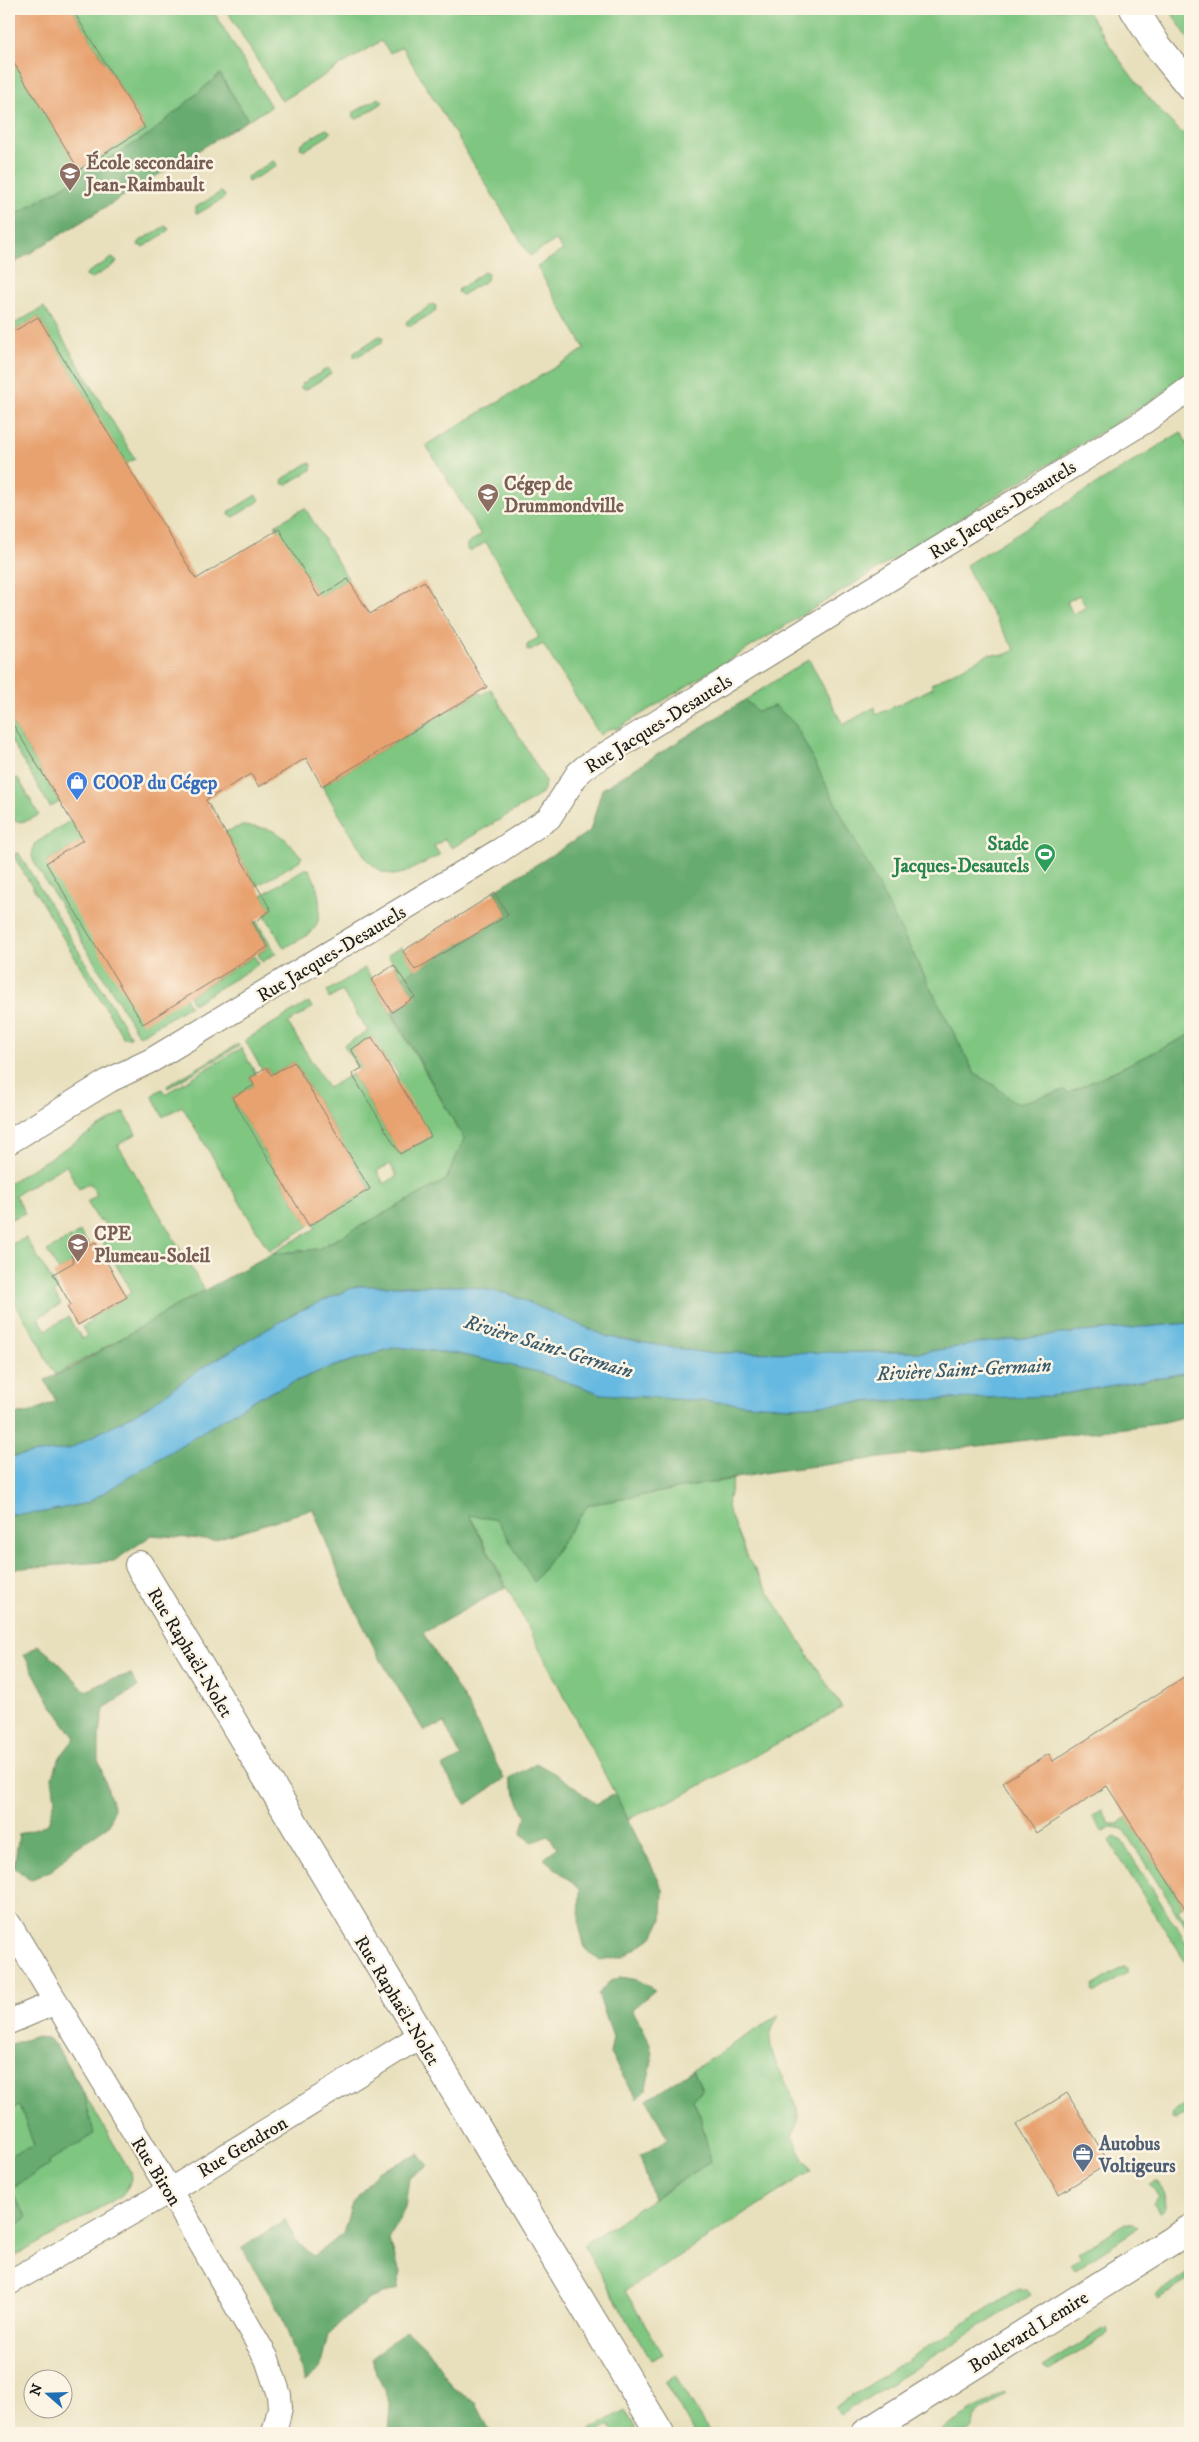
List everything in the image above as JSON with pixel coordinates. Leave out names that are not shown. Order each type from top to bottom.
[{"type":"street","points":[[1134,9],[1156,44],[1190,86]]},
{"type":"street","name":"Rue Jacques-Desautels","points":[[9,1142],[110,1080],[167,1051],[499,852],[549,818],[578,773],[586,767],[1145,421],[1190,388]]},
{"type":"street","name":"Rue Raphaël-Nolet","points":[[139,1565],[660,2433]]},
{"type":"street","name":"Rue Biron","points":[[9,1924],[267,2359],[279,2395],[280,2408],[275,2430]]},
{"type":"street","points":[[9,2022],[56,2002]]},
{"type":"street","name":"Rue Gendron","points":[[9,2283],[169,2191],[420,2036]]},
{"type":"street","name":"Boulevard Lemire","points":[[866,2433],[1190,2229]]},
{"type":"green space","points":[[72,9],[212,9],[271,107],[248,120],[220,74],[150,134],[9,219],[9,55],[79,169],[145,128]]},
{"type":"green space","points":[[226,9],[1086,9],[1121,62],[1146,95],[1174,126],[1190,140],[1190,365],[1180,380],[1158,397],[617,729],[612,728],[600,735],[543,644],[530,651],[527,650],[527,645],[539,637],[486,542],[471,551],[467,550],[467,544],[481,535],[426,445],[585,349],[537,267],[563,250],[556,240],[530,256],[402,47],[390,53],[381,41],[282,101]]},
{"type":"green space","points":[[1169,9],[1190,9],[1190,41]]},
{"type":"green space","points":[[220,74],[248,120],[9,266],[9,219],[150,134]]},
{"type":"green space","points":[[378,98],[383,101],[381,104],[357,119],[352,116],[353,113]]},
{"type":"green space","points":[[326,129],[331,132],[329,135],[305,150],[300,148],[301,144]]},
{"type":"green space","points":[[273,161],[277,164],[275,167],[248,182],[247,177]]},
{"type":"green space","points":[[221,192],[225,195],[224,198],[196,213],[196,207]]},
{"type":"green space","points":[[165,226],[169,229],[167,232],[143,247],[138,245],[140,241]]},
{"type":"green space","points":[[112,258],[117,261],[115,264],[91,279],[86,276],[87,273]]},
{"type":"green space","points":[[484,272],[488,274],[487,280],[462,295],[458,292],[459,289]]},
{"type":"green space","points":[[433,304],[436,306],[435,312],[410,326],[406,324],[407,321]]},
{"type":"green space","points":[[44,307],[135,459],[126,464],[38,317],[9,334],[9,327]]},
{"type":"green space","points":[[379,336],[383,337],[382,343],[354,358],[354,353]]},
{"type":"green space","points":[[328,368],[331,372],[329,375],[305,390],[300,388],[302,384]]},
{"type":"green space","name":"Stade Jacques-Desautels","points":[[1181,432],[1190,450],[1190,1035],[1068,1094],[1064,1090],[1017,1105],[995,1086],[975,1074],[953,1032],[757,711],[745,700],[809,659],[843,725],[875,707],[876,715],[933,688],[931,684],[989,654],[1004,655],[1015,650],[977,589],[966,565]],"holes":[[[1079,595],[1086,607],[1073,614],[1067,602]]]},
{"type":"green space","points":[[308,463],[312,464],[311,470],[286,485],[282,483],[283,479]]},
{"type":"green space","points":[[256,495],[260,499],[258,502],[234,517],[229,515],[230,511]]},
{"type":"green space","points":[[305,508],[348,579],[319,597],[275,525]]},
{"type":"green space","points":[[491,689],[545,780],[544,790],[539,796],[452,848],[445,839],[434,846],[440,855],[404,873],[395,875],[382,872],[367,860],[322,786],[479,692],[481,695]]},
{"type":"green space","points":[[745,700],[757,711],[775,706],[795,724],[975,1074],[995,1086],[1017,1104],[1064,1090],[1068,1093],[1190,1035],[1190,1323],[988,1342],[926,1352],[706,1353],[608,1337],[509,1294],[466,1286],[357,1286],[295,1313],[202,1368],[144,1409],[69,1449],[9,1457],[9,1413],[26,1414],[56,1401],[45,1380],[70,1369],[174,1307],[271,1254],[318,1249],[446,1180],[464,1139],[392,1012],[415,997],[402,977],[508,915],[494,891],[590,831],[602,789]]},
{"type":"green space","points":[[9,718],[60,802],[50,807],[9,737]]},
{"type":"green space","points":[[18,778],[39,815],[24,821],[9,818],[9,783]]},
{"type":"green space","points":[[71,820],[83,840],[46,863],[185,998],[190,1006],[139,1036],[32,856],[34,844]]},
{"type":"green space","points":[[241,826],[262,828],[276,832],[288,841],[302,857],[299,861],[257,886],[225,832]]},
{"type":"green space","points":[[18,852],[131,1037],[123,1037],[13,855]]},
{"type":"green space","points":[[304,869],[309,869],[317,890],[320,907],[317,923],[308,935],[284,948],[265,915],[271,910],[262,895]]},
{"type":"green space","points":[[256,921],[276,953],[262,962],[258,954],[268,947],[253,923]]},
{"type":"green space","points":[[401,947],[415,970],[402,977],[388,955]]},
{"type":"green space","points":[[254,956],[259,964],[193,1004],[189,996]]},
{"type":"green space","points":[[365,968],[464,1139],[446,1180],[318,1249],[271,1254],[316,1228],[314,1223],[370,1189],[294,1062],[271,1075],[267,1068],[262,1070],[245,1040],[309,1002],[312,1008],[288,1023],[328,1088],[352,1074],[400,1154],[430,1137],[395,1078],[399,1075],[390,1062],[388,1063],[372,1037],[352,1049],[362,1068],[359,1071],[344,1045],[368,1031],[342,991],[329,999],[327,991]],"holes":[[[390,1164],[397,1176],[384,1184],[377,1171]]]},
{"type":"green space","points":[[238,1044],[239,1046],[168,1088],[167,1086]]},
{"type":"green space","points":[[241,1048],[256,1074],[250,1078],[254,1085],[232,1098],[309,1226],[269,1251],[182,1106],[163,1117],[152,1095],[162,1089],[165,1094]]},
{"type":"green space","points":[[124,1112],[136,1134],[118,1145],[205,1291],[56,1375],[45,1358],[42,1347],[9,1294],[9,1245],[26,1238],[58,1290],[54,1293],[61,1304],[38,1318],[46,1330],[68,1317],[82,1339],[87,1336],[82,1327],[91,1322],[89,1319],[127,1297],[126,1295],[132,1292],[100,1237],[109,1231],[102,1220],[99,1221],[87,1202],[97,1195],[90,1183],[79,1189],[66,1165],[15,1195],[25,1213],[9,1220],[9,1183]]},
{"type":"green space","points":[[80,1232],[89,1245],[71,1256],[75,1262],[59,1271],[47,1251]]},
{"type":"green space","points":[[396,1347],[459,1354],[539,1372],[602,1394],[791,1407],[876,1401],[1051,1396],[1190,1372],[1190,1415],[1157,1424],[775,1471],[588,1505],[534,1582],[497,1520],[469,1515],[506,1587],[423,1633],[467,1704],[504,1779],[466,1805],[442,1767],[461,1757],[444,1723],[424,1731],[379,1657],[344,1587],[313,1509],[213,1540],[152,1535],[114,1561],[9,1569],[9,1514],[39,1513],[87,1503],[259,1397],[322,1370]]},
{"type":"green space","points":[[733,1479],[727,1507],[748,1559],[842,1708],[683,1795],[628,1819],[469,1514],[497,1519],[534,1581],[588,1505]]},
{"type":"green space","points":[[38,1645],[59,1663],[86,1691],[110,1680],[131,1674],[138,1687],[104,1708],[99,1737],[99,1762],[114,1809],[109,1825],[73,1850],[52,1870],[30,1880],[14,1867],[19,1834],[48,1824],[55,1800],[52,1777],[60,1757],[75,1738],[50,1703],[24,1655]]},
{"type":"green space","points":[[536,1763],[561,1777],[596,1804],[615,1794],[663,1889],[662,1919],[653,1937],[623,1957],[600,1961],[585,1949],[579,1924],[580,1889],[544,1859],[557,1847],[548,1836],[533,1842],[521,1834],[526,1817],[509,1779]]},
{"type":"green space","points":[[1102,1810],[1110,1824],[1119,1824],[1127,1817],[1184,1907],[1179,1910],[1190,1927],[1190,1933],[1123,1829],[1113,1827],[1103,1832],[1092,1816]]},
{"type":"green space","points":[[1115,1837],[1122,1841],[1190,1949],[1190,1965],[1188,1966],[1109,1841]]},
{"type":"green space","points":[[1123,1967],[1128,1968],[1127,1973],[1096,1993],[1092,1991],[1093,1986]]},
{"type":"green space","points":[[621,1977],[638,1980],[655,1990],[632,2009],[642,2026],[652,2056],[646,2091],[637,2099],[610,2054],[613,2037],[598,1994],[609,1982]]},
{"type":"green space","points":[[779,2015],[771,2033],[771,2046],[775,2060],[794,2098],[797,2124],[792,2136],[811,2171],[625,2291],[663,2354],[651,2360],[583,2245],[711,2161],[700,2116],[693,2100],[702,2089],[693,2070]]},
{"type":"green space","points":[[34,2037],[47,2038],[56,2046],[130,2171],[131,2179],[122,2195],[9,2260],[9,2045]]},
{"type":"green space","points":[[34,2037],[47,2038],[56,2046],[85,2096],[94,2134],[49,2161],[50,2165],[10,2189],[27,2217],[9,2235],[9,2155],[34,2146],[20,2106],[9,2109],[9,2045]]},
{"type":"green space","points":[[693,2070],[702,2089],[693,2100],[700,2116],[711,2161],[653,2199],[640,2156],[668,2139],[647,2100]]},
{"type":"green space","points":[[1190,2101],[1190,2111],[1177,2119],[1172,2118],[1173,2113]]},
{"type":"green space","points":[[419,2154],[428,2165],[409,2178],[405,2207],[389,2239],[400,2272],[397,2289],[369,2299],[328,2335],[320,2369],[305,2381],[281,2314],[242,2248],[285,2220],[295,2239],[313,2256],[343,2234],[351,2206],[376,2173]]},
{"type":"green space","points":[[1157,2182],[1165,2194],[1166,2208],[1160,2214],[1153,2203],[1159,2196],[1150,2185]]},
{"type":"green space","points":[[1126,2223],[1134,2224],[1138,2228],[1074,2270],[1070,2264],[1082,2257],[1079,2252]]},
{"type":"green space","points":[[1190,2273],[1190,2279],[1158,2299],[1155,2295]]},
{"type":"green space","points":[[1019,2288],[1027,2290],[1031,2295],[841,2415],[835,2407]]},
{"type":"green space","points":[[1107,2327],[1108,2333],[1105,2336],[1049,2370],[1042,2367]]},
{"type":"green space","points":[[407,2330],[429,2351],[453,2388],[476,2402],[490,2433],[388,2433],[390,2405],[371,2359]]},
{"type":"green space","points":[[675,2375],[710,2433],[694,2433],[665,2382]]},
{"type":"green space","points":[[1006,2391],[1006,2394],[975,2418],[972,2428],[966,2432],[937,2433]]},
{"type":"green space","points":[[625,2410],[636,2429],[629,2433],[614,2433],[609,2425],[595,2433],[585,2433]]},
{"type":"water","name":"Rivière Saint-Germain","points":[[357,1286],[466,1286],[509,1294],[608,1337],[706,1353],[926,1352],[988,1342],[1190,1323],[1190,1372],[1051,1396],[876,1401],[791,1407],[602,1394],[539,1372],[459,1354],[396,1347],[322,1370],[259,1397],[87,1503],[39,1513],[9,1514],[9,1457],[69,1449],[144,1409],[202,1368],[295,1313]]},
{"type":"building","points":[[9,9],[72,9],[145,128],[79,170],[9,55]]},
{"type":"building","points":[[38,317],[196,579],[279,529],[319,597],[348,579],[370,614],[424,581],[487,687],[322,786],[306,758],[259,787],[251,774],[206,800],[271,910],[253,923],[268,947],[143,1024],[46,863],[83,840],[9,718],[9,334]]},
{"type":"building","points":[[495,893],[508,915],[415,970],[403,951]]},
{"type":"building","points":[[394,965],[415,997],[392,1012],[371,980]]},
{"type":"building","points":[[372,1037],[431,1136],[400,1154],[352,1074],[362,1068],[351,1049]]},
{"type":"building","points":[[294,1062],[370,1189],[309,1226],[232,1098],[254,1085],[250,1078],[266,1067],[271,1075]]},
{"type":"building","points":[[95,1242],[127,1297],[78,1325],[67,1307],[71,1305],[53,1274],[74,1262],[71,1256]]},
{"type":"building","points":[[1190,1673],[1190,1916],[1107,1786],[1036,1833],[1003,1782],[1049,1754],[1053,1761]]},
{"type":"building","points":[[1067,2093],[1109,2163],[1059,2194],[1016,2125]]},
{"type":"place","name":"École secondaire Jean-Raimbault","points":[[70,192]]},
{"type":"place","name":"Cégep de Drummondville","points":[[488,513]]},
{"type":"place","name":"COOP du Cégep","points":[[77,801]]},
{"type":"place","name":"Stade Jacques-Desautels","points":[[1045,873]]},
{"type":"place","name":"CPE Plumeau-Soleil","points":[[78,1263]]},
{"type":"place","name":"Autobus Voltigeurs","points":[[1083,2173]]}]
